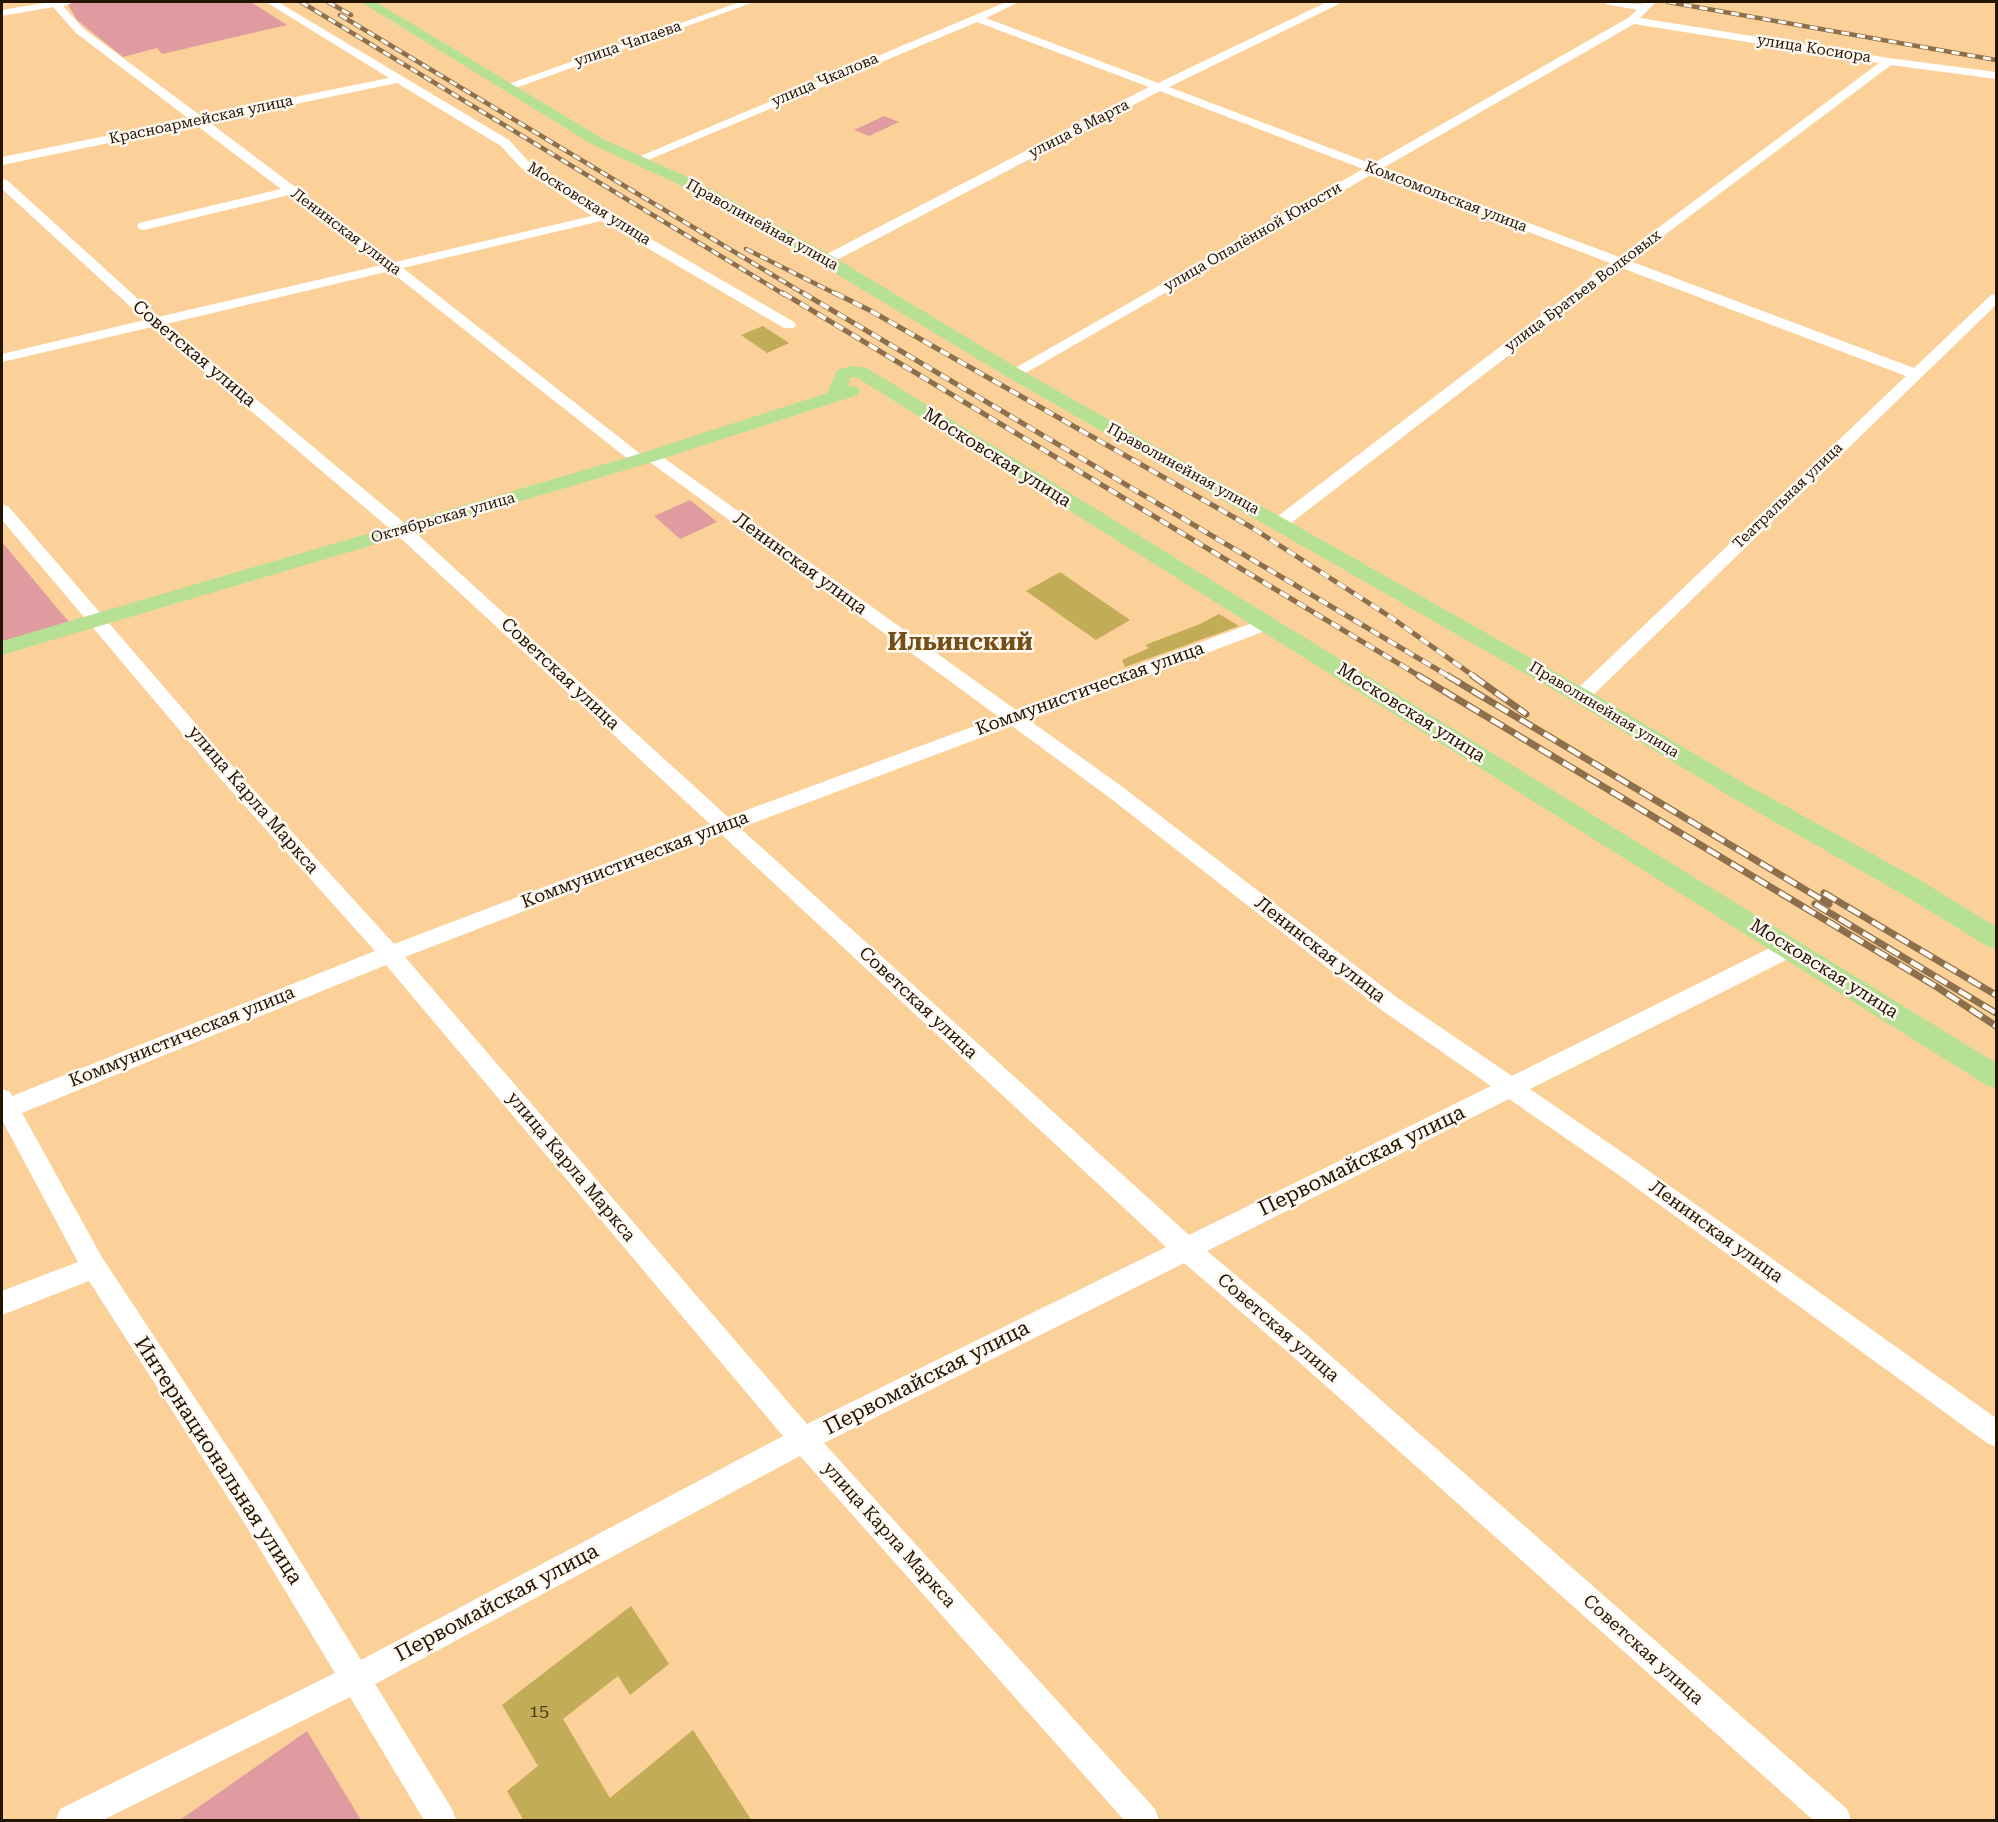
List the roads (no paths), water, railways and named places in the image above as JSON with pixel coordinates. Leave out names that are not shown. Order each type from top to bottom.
[{"type":"main road","name":"Праволинейная улица","points":[[368,2],[598,142],[686,182],[826,260],[1015,374],[1581,696],[1739,791],[1911,887],[1996,939]]},
{"type":"main road","name":"Октябрьская улица","points":[[2,648],[645,458],[857,389],[883,386]]},
{"type":"main road","name":"Московская улица","points":[[883,386],[1996,1077]]},
{"type":"street","points":[[2,14],[60,2]]},
{"type":"street","name":"Ленинская улица","points":[[60,2],[80,31],[645,458],[964,680],[1011,718],[1117,793],[1391,1005],[1512,1087],[1996,1434]]},
{"type":"street","name":"Московская улица","points":[[271,2],[505,143],[524,164],[603,217],[789,325]]},
{"type":"street","name":"улица Чапаева","points":[[506,87],[749,2]]},
{"type":"street","name":"улица Чкалова","points":[[637,160],[1014,2]]},
{"type":"street","name":"улица 8 Марта","points":[[826,260],[1160,87],[1335,2]]},
{"type":"street","points":[[1610,2],[1648,5]]},
{"type":"street","name":"улица Опалённой Юности","points":[[1015,374],[1632,20],[1648,5]]},
{"type":"street","name":"Комсомольская улица","points":[[977,18],[1915,374]]},
{"type":"street","name":"улица Косиора","points":[[1632,20],[1889,61],[1996,75]]},
{"type":"street","name":"улица Братьев Волковых","points":[[1280,523],[1619,263],[1889,61]]},
{"type":"street","name":"Красноармейская улица","points":[[2,161],[400,79]]},
{"type":"street","name":"Советская улица","points":[[2,183],[155,322],[402,530],[1185,1248],[1299,1345],[1836,1821]]},
{"type":"street","points":[[144,226],[289,190]]},
{"type":"street","points":[[2,358],[603,217]]},
{"type":"street","name":"Театральная улица","points":[[1581,696],[1915,374],[1994,304]]},
{"type":"street","name":"улица Карла Маркса","points":[[2,510],[226,772],[390,954],[803,1440],[1144,1821]]},
{"type":"street","name":"Коммунистическая улица","points":[[5,1103],[725,826],[1267,624]]},
{"type":"street","name":"Первомайская улица","points":[[71,1821],[355,1679],[803,1440],[1790,948]]},
{"type":"street","name":"Интернациональная улица","points":[[5,1103],[94,1267],[255,1514],[441,1821]]},
{"type":"street","points":[[2,1304],[94,1267]]},
{"type":"railway","points":[[301,2],[785,295]]},
{"type":"railway","points":[[328,2],[351,15]]},
{"type":"railway","points":[[1668,2],[1996,60]]},
{"type":"railway","points":[[340,15],[806,295]]},
{"type":"railway","points":[[746,249],[838,295]]},
{"type":"railway","points":[[783,293],[1421,677]]},
{"type":"railway","points":[[803,293],[1450,677]]},
{"type":"railway","points":[[835,293],[871,311],[1251,527],[1392,618],[1475,677]]},
{"type":"railway","points":[[1419,676],[1937,987],[1996,1026]]},
{"type":"railway","points":[[1448,676],[1829,904]]},
{"type":"railway","points":[[1473,676],[1526,714]]},
{"type":"railway","points":[[1824,893],[1996,995]]},
{"type":"railway","points":[[1815,904],[1996,1013]]},
{"type":"district","name":"Ильинский","points":[[960,643]]}]
